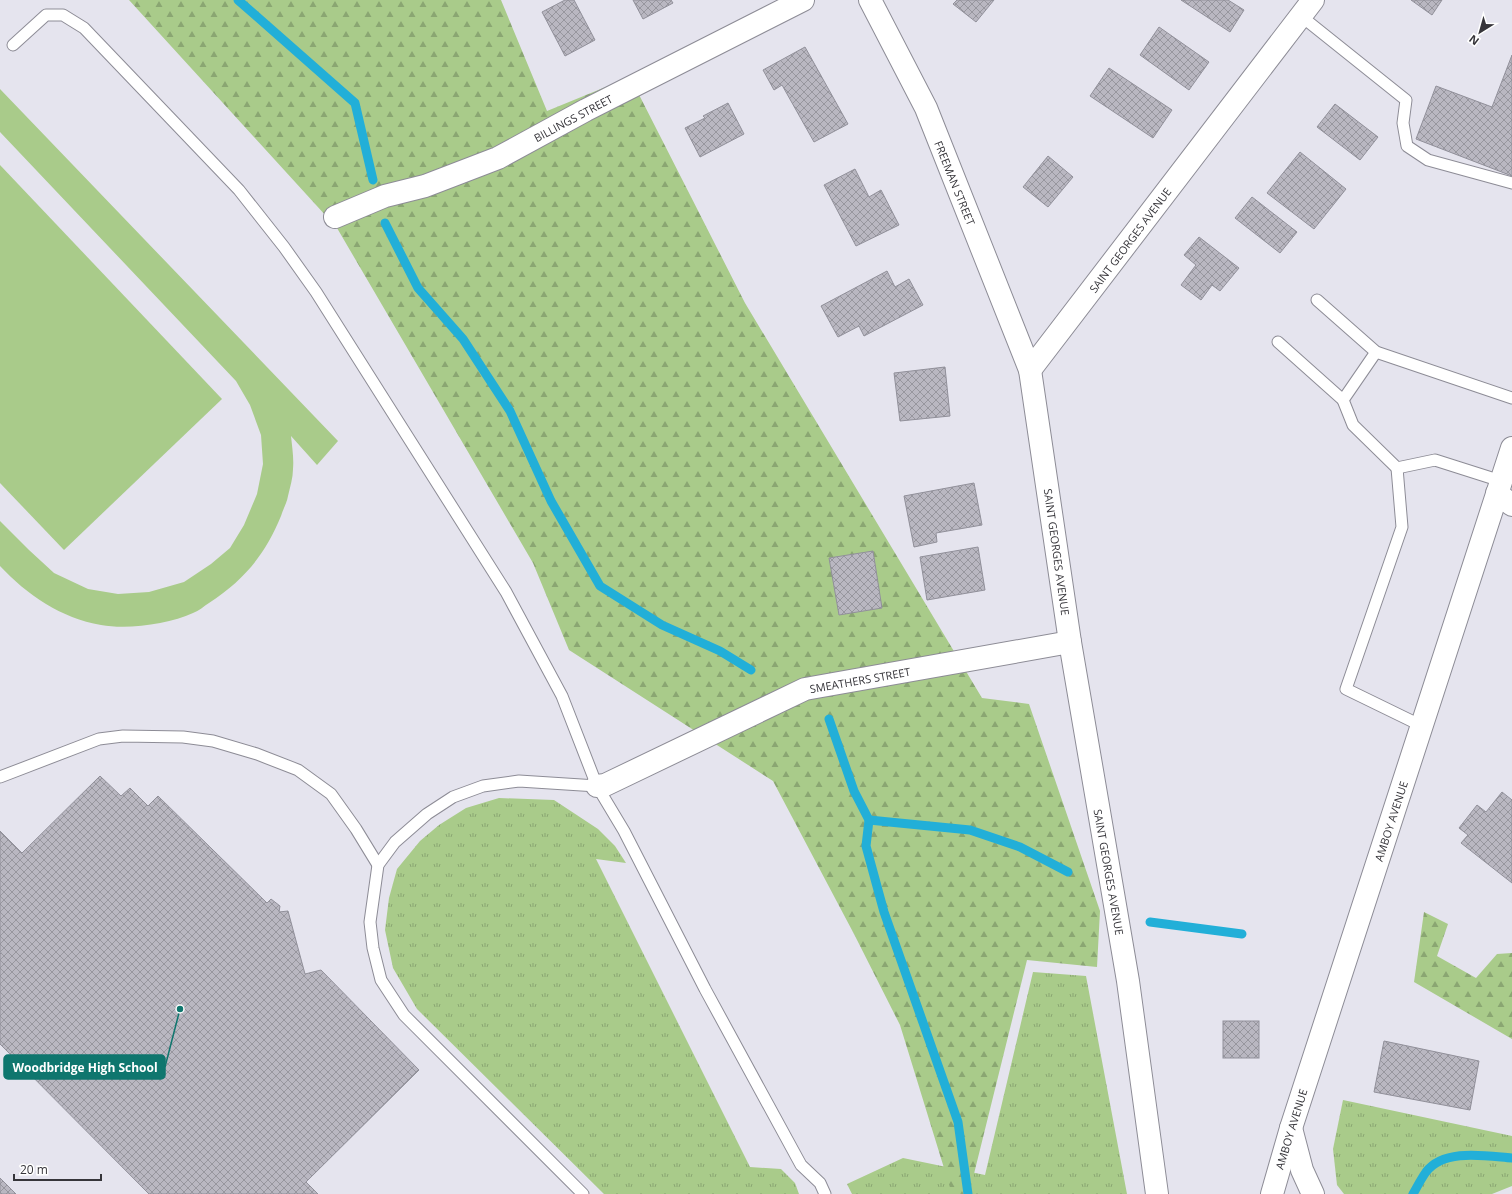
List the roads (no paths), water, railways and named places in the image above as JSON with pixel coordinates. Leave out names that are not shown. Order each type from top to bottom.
[{"type":"street","name":"BILLINGS STREET","points":[[335,216],[385,196],[425,186],[498,158],[586,110],[803,0]]},
{"type":"street","name":"FREEMAN STREET","points":[[870,0],[926,108],[1030,370]]},
{"type":"street","name":"SAINT GEORGES AVENUE","points":[[1157,1194],[1128,981],[1070,642],[1030,370],[1307,8]]},
{"type":"street","name":"AMBOY AVENUE","points":[[1272,1194],[1291,1128],[1422,726],[1503,493],[1512,448]]},
{"type":"street","name":"SMEATHERS STREET","points":[[597,786],[605,785],[805,689],[1070,642]]},
{"type":"street","points":[[1291,1128],[1302,1170],[1313,1194]]},
{"type":"lane","points":[[1307,8],[1406,100],[1403,123],[1407,146],[1428,160],[1512,183]]},
{"type":"lane","points":[[13,45],[46,15],[63,15],[84,28],[238,190],[284,247],[316,292],[506,592],[562,696],[597,786],[624,831],[705,989],[801,1165],[820,1182],[825,1194]]},
{"type":"lane","points":[[1317,300],[1376,352],[1512,398]]},
{"type":"lane","points":[[1278,342],[1343,400],[1353,425],[1397,468],[1402,527],[1346,688],[1422,726]]},
{"type":"lane","points":[[1343,400],[1376,352]]},
{"type":"lane","points":[[1397,468],[1435,460],[1503,493]]},
{"type":"lane","points":[[0,777],[99,739],[123,736],[182,737],[213,741],[257,754],[298,770],[330,794],[356,829],[378,865]]},
{"type":"lane","points":[[583,1194],[404,1015],[381,980],[373,948],[370,922],[378,865],[395,842],[427,814],[453,797],[483,786],[519,781],[597,786]]},
{"type":"waterway","points":[[238,0],[355,103],[373,180]]},
{"type":"waterway","points":[[385,223],[418,288],[463,339],[510,411],[551,501],[600,586],[662,625],[720,651],[751,670]]},
{"type":"waterway","points":[[829,719],[854,791],[869,820],[866,846],[884,912],[958,1122],[968,1194]]},
{"type":"waterway","points":[[869,820],[970,830],[1020,847],[1068,872]]},
{"type":"waterway","points":[[1150,922],[1242,934]]},
{"type":"waterway","points":[[1413,1194],[1426,1172],[1434,1164],[1443,1159],[1466,1155],[1512,1158]]},
{"type":"place","name":"Woodbridge High School","points":[[180,1009]]}]
